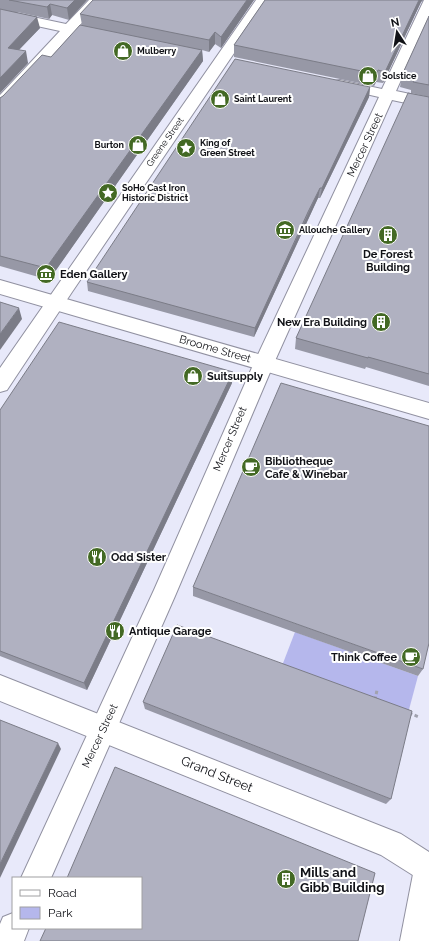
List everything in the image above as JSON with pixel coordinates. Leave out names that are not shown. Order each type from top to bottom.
[{"type":"street","points":[[0,104],[96,0]]},
{"type":"street","name":"Greene Street","points":[[0,384],[54,303],[263,0]]},
{"type":"street","name":"Mercer Street","points":[[36,877],[163,596],[264,363],[429,3]]},
{"type":"street","points":[[0,14],[117,38]]},
{"type":"street","points":[[326,81],[429,103]]},
{"type":"street","name":"Broome Street","points":[[0,287],[429,411]]},
{"type":"street","name":"Grand Street","points":[[0,688],[391,844],[429,869]]},
{"type":"street","points":[[415,941],[429,869]]},
{"type":"street","points":[[8,941],[14,929]]},
{"type":"path","points":[[377,690],[375,701],[381,704]]},
{"type":"path","points":[[402,711],[420,717]]},
{"type":"green space","points":[[295,632],[418,676],[407,717],[280,671]]},
{"type":"building","points":[[9,0],[75,0],[67,8],[50,4],[47,7]]},
{"type":"building","points":[[93,0],[247,0],[221,37],[215,32],[209,40],[80,14]]},
{"type":"building","points":[[265,0],[419,0],[385,72],[378,70],[376,74],[234,45]]},
{"type":"building","points":[[0,9],[37,17],[8,48],[26,51],[0,78]]},
{"type":"building","points":[[429,16],[429,85],[413,82],[415,78],[402,75]]},
{"type":"building","points":[[80,25],[202,50],[46,268],[0,256],[0,98],[42,55],[51,57]]},
{"type":"building","points":[[235,59],[370,87],[322,188],[320,188],[308,212],[255,328],[87,282]]},
{"type":"building","points":[[408,93],[429,97],[429,374],[296,338]]},
{"type":"building","points":[[0,302],[19,308],[0,334]]},
{"type":"building","points":[[59,322],[233,372],[84,683],[0,651],[0,410]]},
{"type":"building","points":[[281,383],[429,426],[429,643],[423,669],[193,587]]},
{"type":"building","points":[[177,625],[412,711],[391,799],[143,702]]},
{"type":"building","points":[[0,720],[58,743],[0,864]]},
{"type":"building","points":[[115,767],[375,873],[358,941],[40,941],[46,929],[142,929],[142,877],[67,877]]},
{"type":"place","name":"Mulberry","points":[[123,51]]},
{"type":"place","name":"Solstice","points":[[368,76]]},
{"type":"place","name":"Saint Laurent","points":[[220,99]]},
{"type":"place","name":"Burton","points":[[138,145]]},
{"type":"place","name":"King of Green Street","points":[[186,148]]},
{"type":"place","name":"SoHo Cast Iron Historic District","points":[[108,193]]},
{"type":"place","name":"Allouche Gallery","points":[[285,230]]},
{"type":"place","name":"De Forest Building","points":[[388,235]]},
{"type":"place","name":"Eden Gallery","points":[[46,274]]},
{"type":"place","name":"New Era Building","points":[[381,322]]},
{"type":"place","name":"Suitsupply","points":[[193,376]]},
{"type":"place","name":"Bibliotheque Cafe & Winebar","points":[[251,467]]},
{"type":"place","name":"Odd Sister","points":[[97,557]]},
{"type":"place","name":"Antique Garage","points":[[115,631]]},
{"type":"place","name":"Think Coffee","points":[[411,657]]},
{"type":"place","name":"Mills and Gibb Building","points":[[286,879]]}]
